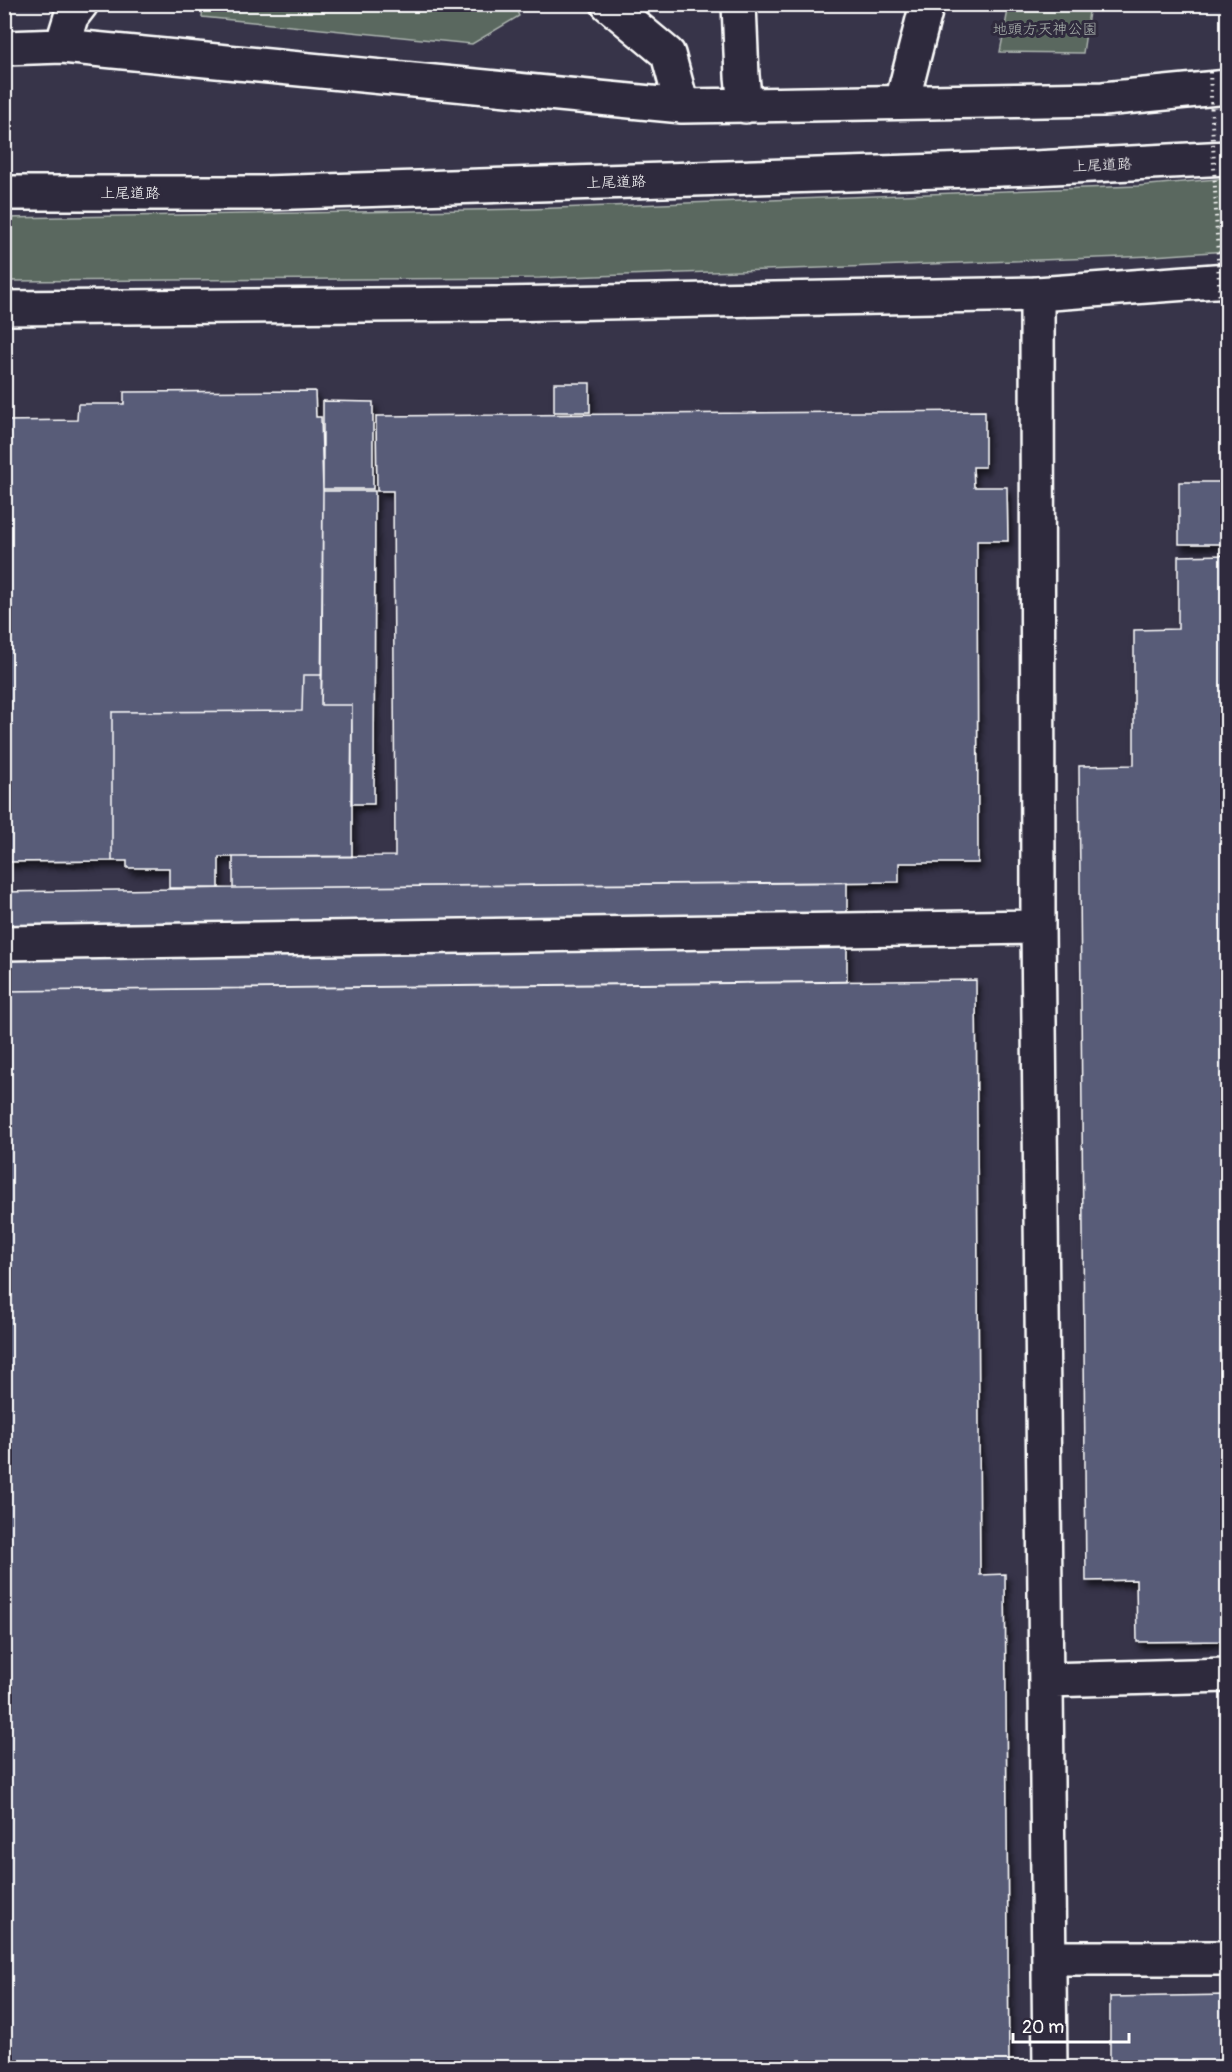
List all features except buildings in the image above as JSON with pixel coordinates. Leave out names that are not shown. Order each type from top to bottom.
[{"type":"main road","points":[[62,46],[71,17],[81,4]]},
{"type":"main road","points":[[608,4],[668,54],[682,106]]},
{"type":"main road","points":[[739,4],[745,106]]},
{"type":"main road","points":[[902,102],[927,4]]},
{"type":"main road","points":[[4,48],[62,46],[682,106],[1103,99],[1219,80]]},
{"type":"main road","name":"上尾道路","points":[[4,193],[264,194],[1034,168],[1227,158]]},
{"type":"main road","points":[[4,308],[500,304],[1037,294],[1227,280]]},
{"type":"main road","points":[[1037,294],[1038,927],[1050,2067]]},
{"type":"main road","points":[[4,943],[1038,927]]},
{"type":"main road","points":[[1046,1680],[1227,1675]]},
{"type":"main road","points":[[1049,1958],[1227,1958]]},
{"type":"path","points":[[1219,80],[1221,329],[1227,329]]},
{"type":"green space","points":[[203,4],[514,4],[519,16],[472,44],[202,17]]},
{"type":"green space","name":"地頭方天神公園","points":[[1009,5],[1090,5],[1083,53],[1000,52]]},
{"type":"green space","points":[[1228,178],[1227,251],[1153,256],[540,278],[5,281],[5,218],[530,209],[1138,186]]}]
